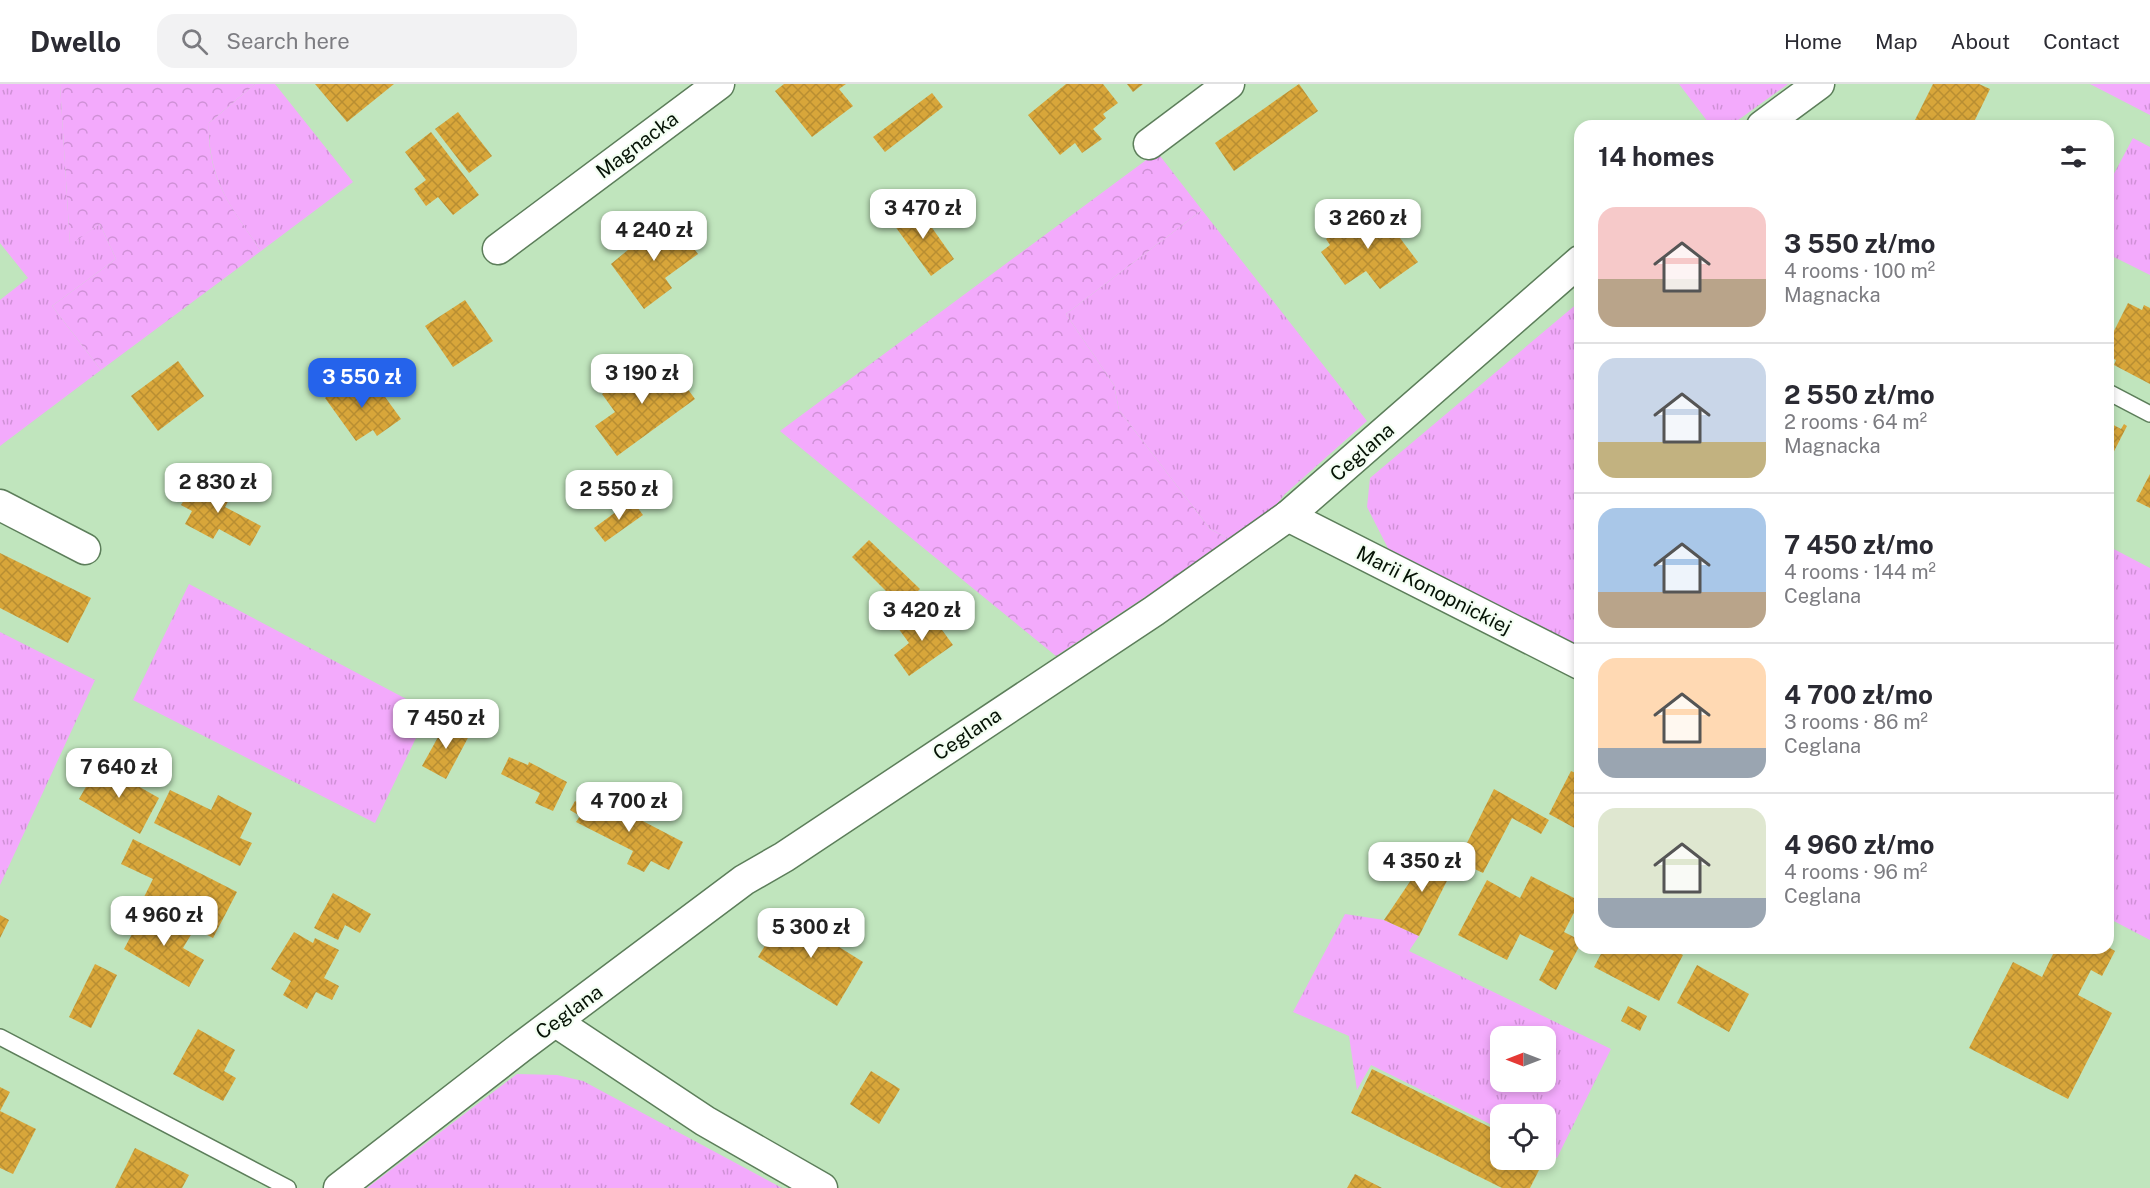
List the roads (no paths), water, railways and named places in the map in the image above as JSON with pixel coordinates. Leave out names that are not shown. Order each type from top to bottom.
[{"type":"street","name":"Magnacka","points":[[498,249],[719,84]]},
{"type":"street","points":[[1149,144],[1229,84]]},
{"type":"street","points":[[1770,120],[1819,84]]},
{"type":"street","name":"Ceglana","points":[[339,1188],[521,1047],[744,880],[784,857],[1154,611],[1288,516],[1574,266]]},
{"type":"street","points":[[0,505],[85,549]]},
{"type":"street","name":"Marii Konopnickiej","points":[[1288,516],[1574,661]]},
{"type":"street","points":[[556,1023],[705,1121],[822,1188]]},
{"type":"lane","points":[[2114,395],[2150,414]]},
{"type":"lane","points":[[0,1037],[288,1188]]}]
